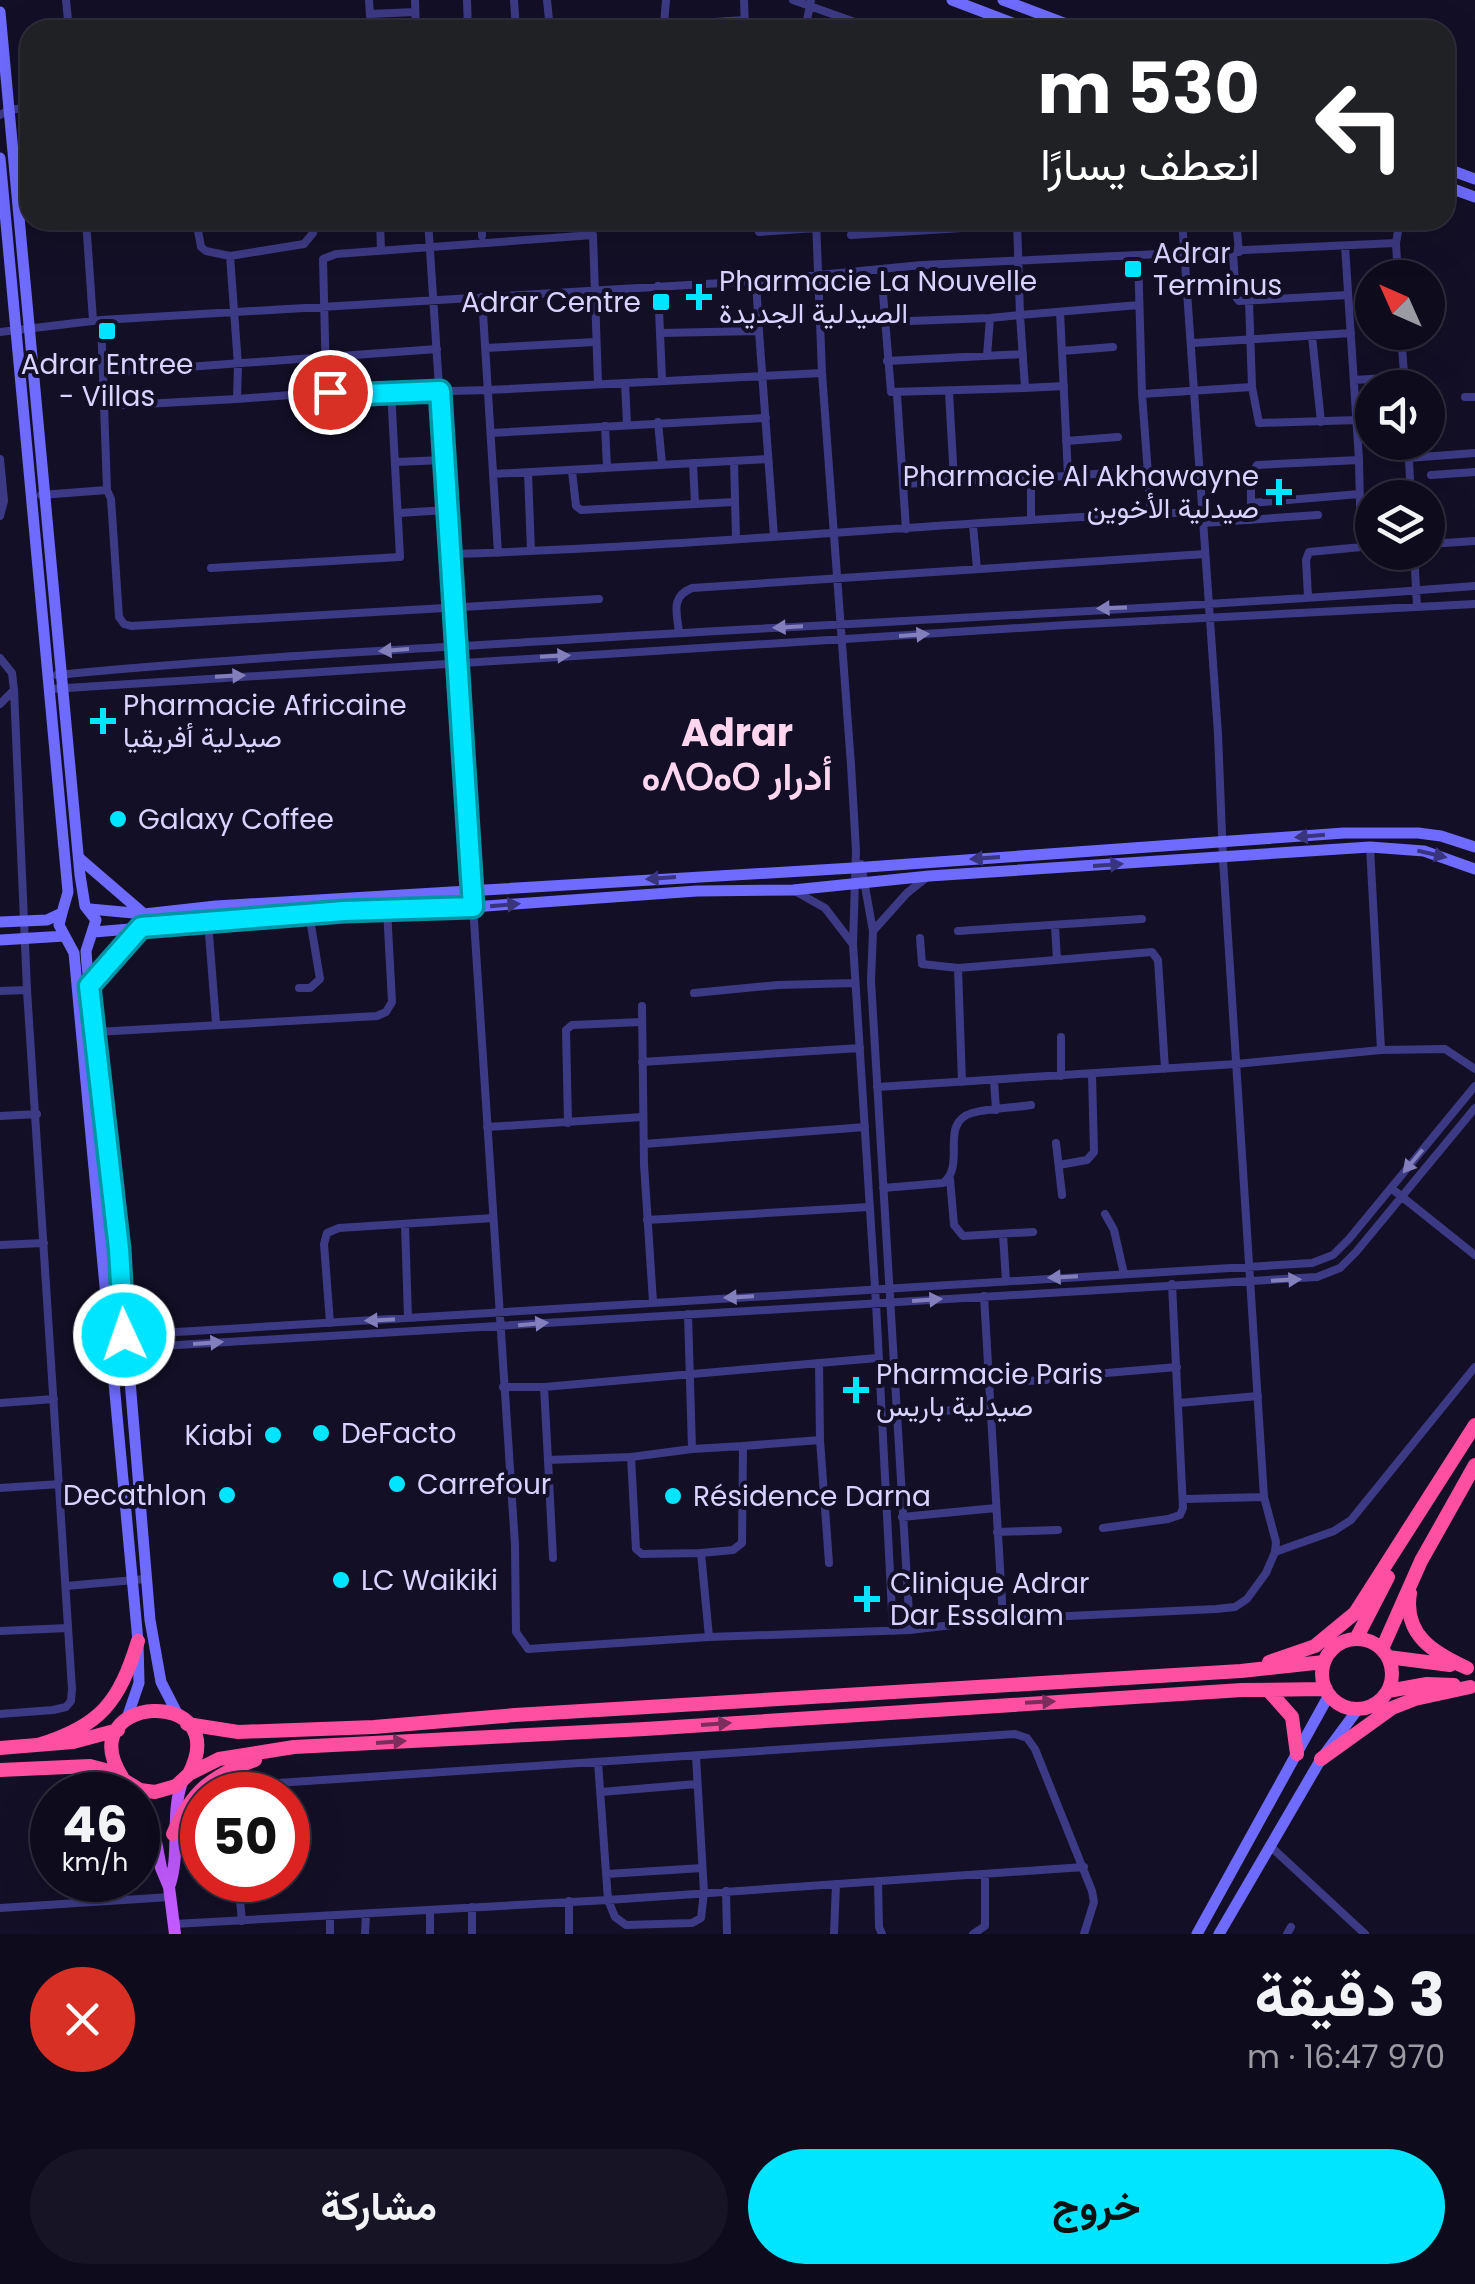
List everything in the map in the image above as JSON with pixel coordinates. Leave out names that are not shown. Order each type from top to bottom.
[{"type":"highway","points":[[1242,1671],[1295,1654],[1329,1636],[1355,1613],[1475,1425]]},
{"type":"highway","points":[[1471,1668],[1385,1653],[1370,1641],[1356,1639],[1332,1650],[1324,1662],[1322,1676],[1328,1692],[1347,1707],[1358,1709],[1375,1704],[1388,1691],[1392,1680],[1385,1653],[1411,1583],[1475,1465]]},
{"type":"highway","points":[[1356,1639],[1383,1589],[1398,1550]]},
{"type":"highway","points":[[1411,1583],[1408,1602],[1417,1634],[1432,1650],[1471,1668]]},
{"type":"highway","points":[[38,1745],[71,1734],[104,1712],[123,1684],[138,1641]]},
{"type":"highway","points":[[0,1748],[85,1740],[152,1708],[238,1732],[374,1727],[1242,1671],[1324,1662]]},
{"type":"highway","points":[[1388,1691],[1428,1684],[1473,1688]]},
{"type":"highway","points":[[1321,1759],[1392,1708],[1415,1698],[1473,1688]]},
{"type":"highway","points":[[197,1772],[219,1760],[294,1748],[1267,1690],[1328,1692]]},
{"type":"highway","points":[[1267,1690],[1292,1717],[1296,1754]]},
{"type":"highway","points":[[183,1719],[193,1733],[196,1754],[188,1772]]},
{"type":"highway","points":[[122,1772],[113,1756],[123,1724]]},
{"type":"highway","points":[[174,1834],[192,1798],[214,1778],[294,1748]]},
{"type":"highway","points":[[0,1770],[78,1765],[108,1772]]},
{"type":"main road","points":[[170,1892],[176,1801],[180,1792]]},
{"type":"main road","points":[[160,1863],[170,1892],[175,1929]]},
{"type":"street","points":[[369,0],[370,20]]},
{"type":"street","points":[[415,0],[415,20]]},
{"type":"street","points":[[793,0],[852,20]]},
{"type":"street","points":[[952,0],[1005,20]]},
{"type":"street","points":[[1003,0],[1056,20]]},
{"type":"street","points":[[0,12],[22,328],[57,682],[79,858],[88,908],[96,920],[86,951],[119,1249],[146,1579],[157,1669],[183,1719]]},
{"type":"street","points":[[370,14],[415,12]]},
{"type":"street","points":[[0,158],[22,328]]},
{"type":"street","points":[[87,230],[104,373],[106,490],[111,498],[119,617],[124,624],[144,626],[599,599]]},
{"type":"street","points":[[197,230],[200,247],[206,252],[230,256],[304,244],[314,230]]},
{"type":"street","points":[[381,230],[382,251]]},
{"type":"street","points":[[429,230],[515,1545],[516,1632],[528,1649],[910,1630],[1003,1619],[1235,1607],[1254,1590],[1274,1552],[1276,1542],[1264,1497],[1183,230]]},
{"type":"street","points":[[482,230],[482,236]]},
{"type":"street","points":[[593,230],[598,384]]},
{"type":"street","points":[[816,230],[822,372],[858,883],[853,944],[893,1631]]},
{"type":"street","points":[[851,236],[928,230]]},
{"type":"street","points":[[1017,230],[1025,388]]},
{"type":"street","points":[[1236,230],[1239,301],[1348,294]]},
{"type":"street","points":[[1397,260],[1396,243],[1401,230]]},
{"type":"street","points":[[330,392],[322,306],[325,257],[593,235]]},
{"type":"street","points":[[0,332],[234,311],[756,280],[881,268],[1396,243]]},
{"type":"street","points":[[1345,246],[1355,393]]},
{"type":"street","points":[[1138,255],[1150,514]]},
{"type":"street","points":[[230,256],[237,399]]},
{"type":"street","points":[[881,268],[890,390],[897,395],[1064,386]]},
{"type":"street","points":[[756,280],[774,536]]},
{"type":"street","points":[[658,286],[662,379]]},
{"type":"street","points":[[482,297],[498,553]]},
{"type":"street","points":[[1248,300],[1252,387],[1258,421],[1262,424],[1355,420]]},
{"type":"street","points":[[884,322],[1020,316],[1139,305]]},
{"type":"street","points":[[1060,312],[1068,476]]},
{"type":"street","points":[[988,356],[990,318]]},
{"type":"street","points":[[660,334],[760,330]]},
{"type":"street","points":[[1193,343],[1351,332]]},
{"type":"street","points":[[1312,336],[1321,422]]},
{"type":"street","points":[[486,348],[595,342]]},
{"type":"street","points":[[1062,351],[1113,347]]},
{"type":"street","points":[[104,373],[438,349]]},
{"type":"street","points":[[887,361],[1023,354]]},
{"type":"street","points":[[106,406],[330,392],[343,395],[488,390],[822,372]]},
{"type":"street","points":[[625,382],[627,424]]},
{"type":"street","points":[[1142,394],[1252,387]]},
{"type":"street","points":[[211,568],[398,558],[402,553],[390,391]]},
{"type":"street","points":[[950,392],[954,481]]},
{"type":"street","points":[[897,395],[906,529]]},
{"type":"street","points":[[490,434],[766,418]]},
{"type":"street","points":[[658,422],[662,464]]},
{"type":"street","points":[[605,426],[606,468]]},
{"type":"street","points":[[1066,441],[1118,437]]},
{"type":"street","points":[[1445,455],[1475,453]]},
{"type":"street","points":[[1461,454],[1462,472]]},
{"type":"street","points":[[0,459],[4,501],[0,516]]},
{"type":"street","points":[[493,474],[768,459]]},
{"type":"street","points":[[396,462],[444,460]]},
{"type":"street","points":[[1251,520],[1251,476],[1257,465],[1360,460],[1359,480]]},
{"type":"street","points":[[734,461],[736,538]]},
{"type":"street","points":[[692,463],[695,504]]},
{"type":"street","points":[[903,484],[1148,470]]},
{"type":"street","points":[[572,471],[576,506],[580,510],[734,502]]},
{"type":"street","points":[[1431,475],[1475,472]]},
{"type":"street","points":[[528,473],[532,551]]},
{"type":"street","points":[[1031,479],[1031,520]]},
{"type":"street","points":[[38,495],[106,490]]},
{"type":"street","points":[[1251,503],[1355,494]]},
{"type":"street","points":[[399,512],[448,510]]},
{"type":"street","points":[[450,554],[1202,512]]},
{"type":"street","points":[[1203,523],[1318,515]]},
{"type":"street","points":[[974,525],[977,568]]},
{"type":"street","points":[[1445,543],[1475,541]]},
{"type":"street","points":[[1308,596],[1309,552],[1355,547]]},
{"type":"street","points":[[679,632],[676,602],[678,596],[692,588],[1205,554]]},
{"type":"street","points":[[1415,570],[1417,606]]},
{"type":"street","points":[[57,682],[457,646],[1475,586]]},
{"type":"street","points":[[57,682],[1475,604]]},
{"type":"street","points":[[0,658],[12,672],[14,690],[15,770],[72,1689],[69,1704],[53,1710],[0,1714]]},
{"type":"street","points":[[57,682],[68,892],[59,925],[74,953],[138,1641],[139,1683],[123,1724]]},
{"type":"street","points":[[0,704],[14,690]]},
{"type":"street","points":[[1368,832],[1381,1050]]},
{"type":"street","points":[[0,940],[66,937],[79,941],[142,920],[274,902],[472,893],[1368,832],[1442,836],[1475,847]]},
{"type":"street","points":[[0,922],[46,920],[74,904],[142,920],[208,921],[697,891],[792,890],[929,876],[1370,847],[1424,851],[1475,868]]},
{"type":"street","points":[[79,858],[142,920]]},
{"type":"street","points":[[873,931],[907,893],[929,876]]},
{"type":"street","points":[[858,883],[873,931],[871,981],[910,1630]]},
{"type":"street","points":[[792,890],[824,908],[853,944]]},
{"type":"street","points":[[96,1032],[377,1016],[386,1012],[392,1002],[387,910]]},
{"type":"street","points":[[299,988],[310,988],[320,978],[310,913]]},
{"type":"street","points":[[958,931],[1142,919]]},
{"type":"street","points":[[89,986],[142,920]]},
{"type":"street","points":[[208,921],[216,1023]]},
{"type":"street","points":[[1055,926],[1057,960]]},
{"type":"street","points":[[920,938],[922,964],[958,968],[1152,952],[1158,960],[1164,1069]]},
{"type":"street","points":[[958,968],[962,1082]]},
{"type":"street","points":[[694,994],[778,985],[855,984]]},
{"type":"street","points":[[0,991],[28,990]]},
{"type":"street","points":[[642,1006],[644,1144],[653,1302]]},
{"type":"street","points":[[568,1123],[566,1030],[572,1025],[641,1022]]},
{"type":"street","points":[[1061,1037],[1061,1076]]},
{"type":"street","points":[[642,1062],[860,1048]]},
{"type":"street","points":[[877,1087],[1236,1064],[1381,1050],[1452,1051],[1475,1069]]},
{"type":"street","points":[[1060,1165],[1087,1160],[1094,1152],[1092,1074]]},
{"type":"street","points":[[994,1080],[996,1110]]},
{"type":"street","points":[[125,1342],[498,1311],[1250,1268],[1323,1260],[1358,1228],[1475,1086]]},
{"type":"street","points":[[1030,1105],[970,1114],[960,1120],[954,1128],[954,1170],[950,1179],[954,1226],[963,1236],[1033,1232]]},
{"type":"street","points":[[110,1342],[498,1326],[1172,1284],[1302,1280],[1329,1274],[1348,1261],[1475,1108]]},
{"type":"street","points":[[0,1116],[37,1114]]},
{"type":"street","points":[[486,1127],[643,1117]]},
{"type":"street","points":[[644,1144],[865,1127]]},
{"type":"street","points":[[1056,1143],[1062,1195]]},
{"type":"street","points":[[883,1188],[943,1183],[950,1179]]},
{"type":"street","points":[[1391,1188],[1475,1255]]},
{"type":"street","points":[[648,1220],[869,1207]]},
{"type":"street","points":[[1105,1214],[1114,1230],[1124,1274]]},
{"type":"street","points":[[330,1323],[324,1244],[327,1233],[338,1228],[493,1218]]},
{"type":"street","points":[[405,1224],[408,1318]]},
{"type":"street","points":[[1358,1228],[1368,1237]]},
{"type":"street","points":[[1003,1234],[1006,1280]]},
{"type":"street","points":[[0,1245],[44,1243]]},
{"type":"street","points":[[1103,1528],[1168,1520],[1180,1515],[1185,1500],[1172,1284]]},
{"type":"street","points":[[984,1296],[1003,1619]]},
{"type":"street","points":[[688,1314],[692,1449]]},
{"type":"street","points":[[503,1387],[544,1387],[877,1358]]},
{"type":"street","points":[[819,1364],[829,1562]]},
{"type":"street","points":[[1274,1552],[1334,1531],[1351,1520],[1475,1366]]},
{"type":"street","points":[[1094,1374],[1177,1367]]},
{"type":"street","points":[[988,1383],[1046,1380]]},
{"type":"street","points":[[544,1387],[553,1558]]},
{"type":"street","points":[[1179,1404],[1258,1396]]},
{"type":"street","points":[[0,1403],[54,1400]]},
{"type":"street","points":[[895,1415],[989,1407]]},
{"type":"street","points":[[548,1460],[820,1440]]},
{"type":"street","points":[[631,1456],[638,1551],[702,1554],[733,1550],[742,1543],[743,1446]]},
{"type":"street","points":[[0,1488],[60,1484]]},
{"type":"street","points":[[1185,1500],[1264,1497]]},
{"type":"street","points":[[902,1517],[996,1508]]},
{"type":"street","points":[[998,1532],[1058,1530]]},
{"type":"street","points":[[702,1554],[709,1637]]},
{"type":"street","points":[[66,1586],[146,1579]]},
{"type":"street","points":[[0,1631],[68,1628]]},
{"type":"street","points":[[1197,1934],[1328,1692]]},
{"type":"street","points":[[1220,1934],[1321,1759],[1358,1709]]},
{"type":"street","points":[[310,1781],[1022,1735],[1034,1748],[1084,1867],[1094,1902],[1084,1934]]},
{"type":"street","points":[[598,1762],[608,1900],[615,1918],[626,1925],[692,1922],[702,1918],[704,1892],[696,1756]]},
{"type":"street","points":[[601,1792],[697,1784]]},
{"type":"street","points":[[1269,1844],[1366,1934]]},
{"type":"street","points":[[175,1929],[242,1921],[1084,1867]]},
{"type":"street","points":[[607,1874],[702,1868]]},
{"type":"street","points":[[973,1934],[986,1926],[985,1874]]},
{"type":"street","points":[[878,1881],[878,1927],[882,1934]]},
{"type":"street","points":[[834,1934],[836,1884]]},
{"type":"street","points":[[726,1891],[726,1934]]},
{"type":"street","points":[[0,1908],[170,1892]]},
{"type":"street","points":[[569,1934],[570,1901]]},
{"type":"street","points":[[240,1902],[242,1921]]},
{"type":"street","points":[[472,1907],[472,1934]]},
{"type":"street","points":[[430,1910],[430,1934]]},
{"type":"street","points":[[365,1934],[366,1914]]},
{"type":"street","points":[[330,1916],[330,1934]]},
{"type":"street","points":[[264,1920],[265,1934]]},
{"type":"street","points":[[1348,1934],[1354,1924]]},
{"type":"place","name":"Adrar Terminus","points":[[1133,269]]},
{"type":"place","name":"Pharmacie La Nouvelle الصيدلية الجديدة","points":[[699,297]]},
{"type":"place","name":"Adrar Centre","points":[[661,302]]},
{"type":"place","name":"Adrar Entree - Villas","points":[[107,331]]},
{"type":"place","name":"Pharmacie Al Akhawayne صيدلية الأخوين","points":[[1279,492]]},
{"type":"place","name":"Pharmacie Africaine صيدلية أفريقيا","points":[[103,721]]},
{"type":"place","name":"Galaxy Coffee","points":[[118,819]]},
{"type":"place","name":"Pharmacie Paris صيدلية باريس","points":[[856,1390]]},
{"type":"place","name":"DeFacto","points":[[321,1433]]},
{"type":"place","name":"Kiabi","points":[[273,1435]]},
{"type":"place","name":"Carrefour","points":[[397,1484]]},
{"type":"place","name":"Decathlon","points":[[227,1495]]},
{"type":"place","name":"Résidence Darna","points":[[673,1496]]},
{"type":"place","name":"LC Waikiki","points":[[341,1580]]},
{"type":"place","name":"Clinique Adrar Dar Essalam","points":[[867,1599]]},
{"type":"district","name":"Adrar ⴰⴷⵔⴰⵔ أدرار","points":[[737,754]]},
{"type":"route","points":[[124,1335],[119,1249],[89,986],[114,954],[141,927],[344,911],[473,907],[440,391],[343,395],[330,392]]}]
